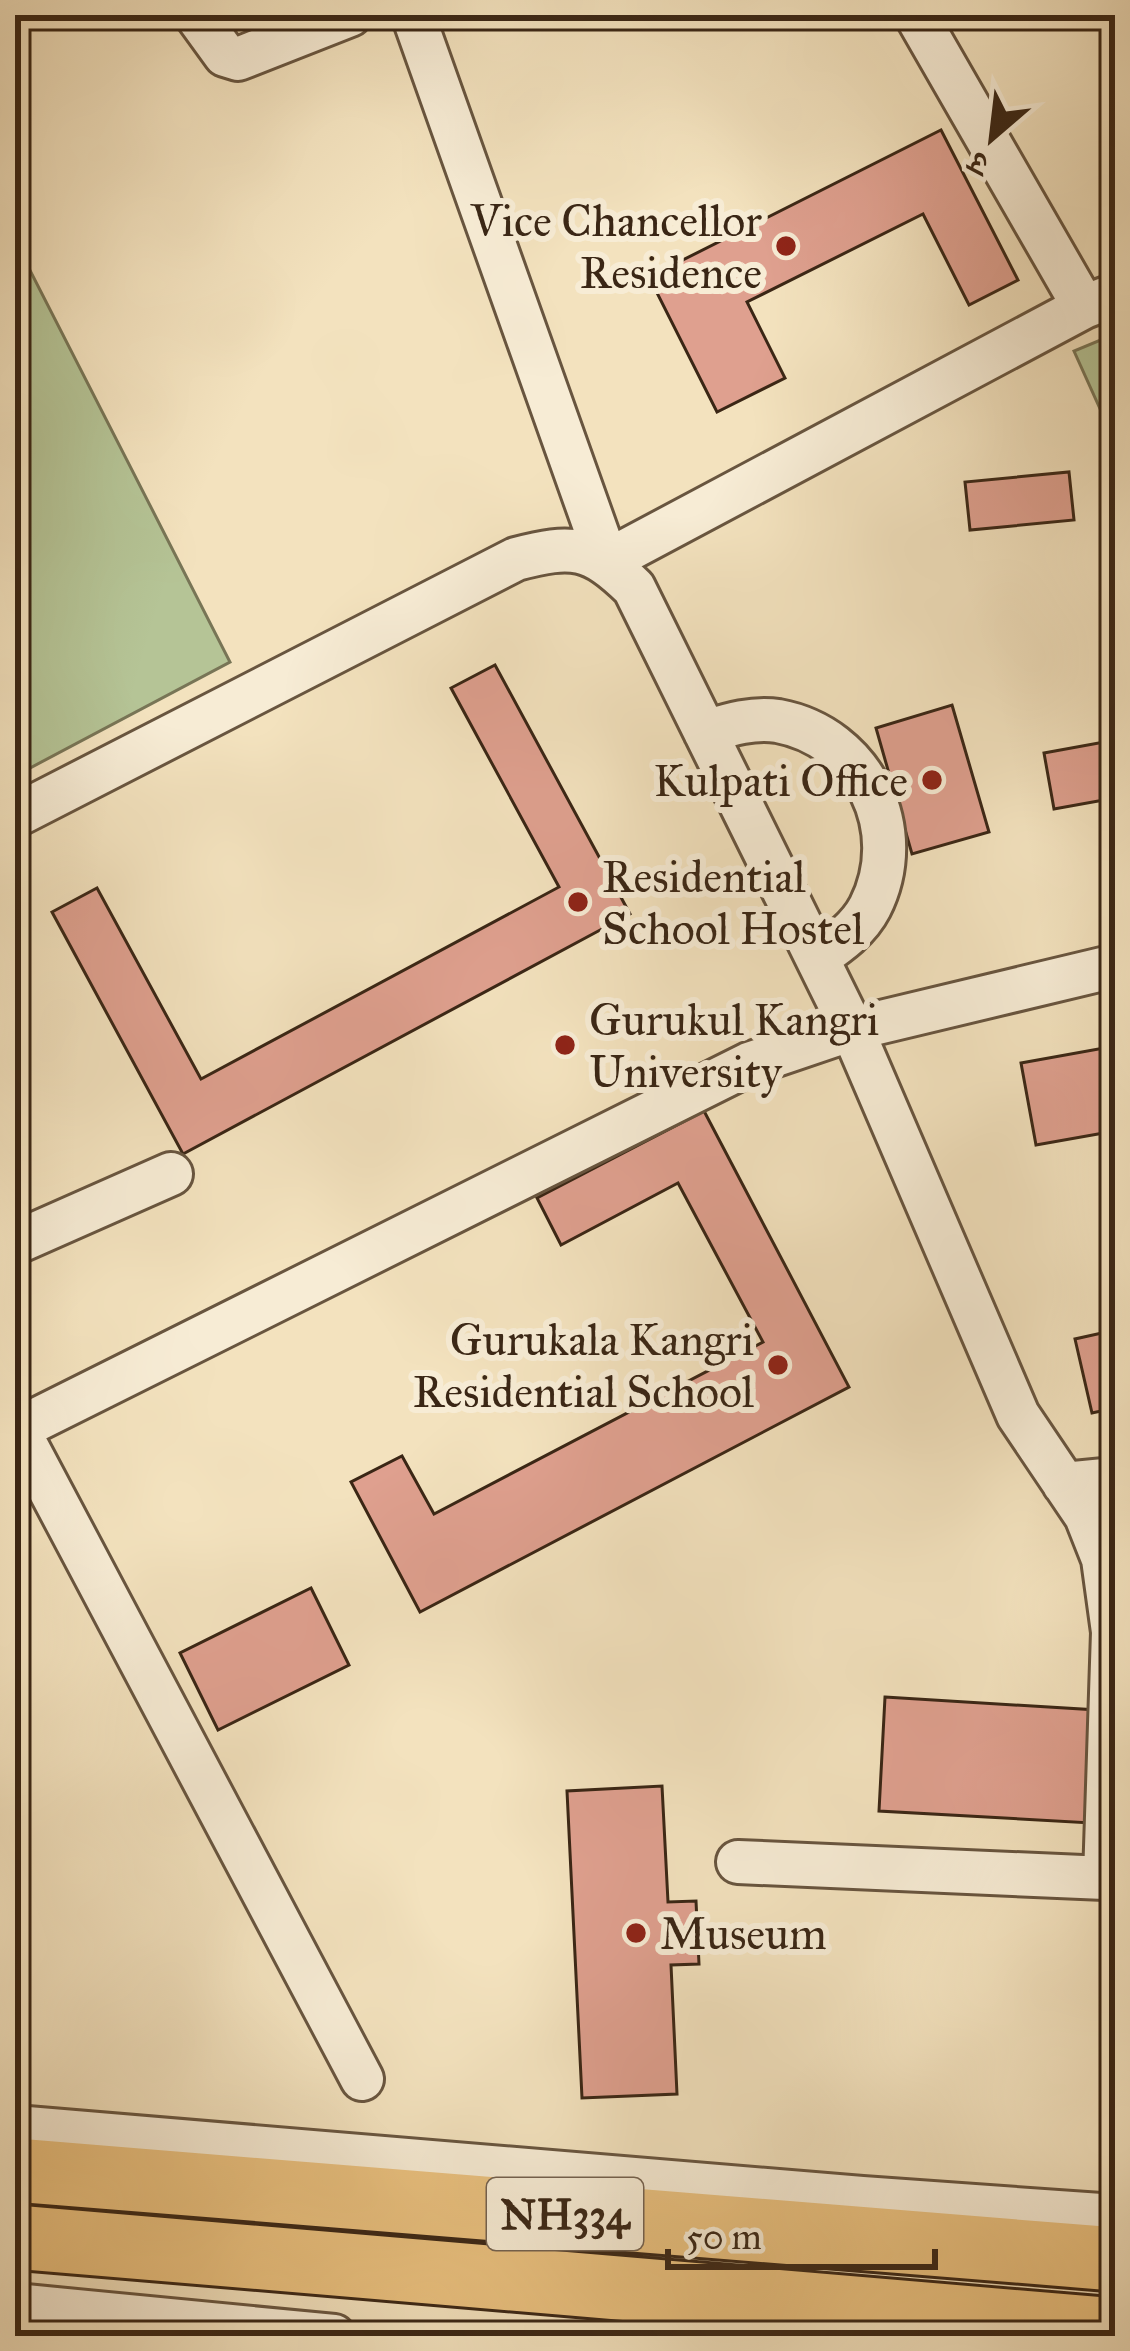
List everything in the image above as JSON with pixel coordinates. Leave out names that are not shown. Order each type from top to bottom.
[{"type":"highway","name":"NH334","points":[[15,2170],[1115,2259]]},
{"type":"highway","name":"NH334","points":[[15,2237],[1115,2330]]},
{"type":"street","points":[[196,15],[225,55],[238,59],[350,15]]},
{"type":"street","points":[[413,15],[607,561],[634,588],[852,1029],[1011,1402],[1086,1516],[1103,1559],[1113,1632],[1110,1879],[738,1862]]},
{"type":"street","points":[[15,816],[516,559],[562,547],[607,561],[1100,301],[916,15]]},
{"type":"street","points":[[705,732],[739,722],[775,721],[809,730],[839,749],[863,775],[880,807],[884,860],[868,910],[846,938],[817,958]]},
{"type":"street","points":[[362,2079],[16,1427],[749,1064],[852,1029],[1115,965]]},
{"type":"street","points":[[15,1243],[171,1174]]},
{"type":"street","points":[[1064,1484],[1115,1479]]},
{"type":"street","points":[[15,2128],[1115,2216]]},
{"type":"street","points":[[15,2305],[334,2336]]},
{"type":"green space","points":[[15,241],[230,662],[15,776]]},
{"type":"green space","points":[[1115,334],[1115,442],[1074,351]]},
{"type":"building","name":"Vice Chancellor Residence","points":[[941,130],[1018,280],[969,305],[923,214],[747,302],[785,378],[717,412],[649,277]]},
{"type":"building","points":[[1069,472],[1074,520],[970,530],[965,482]]},
{"type":"building","name":"Residential School Hostel","points":[[495,665],[630,914],[183,1154],[52,912],[97,888],[201,1079],[559,887],[451,688]]},
{"type":"building","name":"Kulpati Office","points":[[952,705],[989,832],[912,854],[876,728]]},
{"type":"building","points":[[1115,740],[1115,798],[1054,809],[1044,753]]},
{"type":"building","points":[[1115,1046],[1115,1131],[1036,1145],[1021,1063]]},
{"type":"building","name":"Gurukala Kangri Residential School","points":[[704,1111],[849,1387],[420,1612],[351,1482],[402,1456],[434,1514],[763,1342],[678,1183],[561,1245],[537,1198]]},
{"type":"building","points":[[1115,1330],[1115,1408],[1092,1413],[1075,1339]]},
{"type":"building","points":[[311,1588],[349,1665],[218,1730],[180,1653]]},
{"type":"building","points":[[885,1697],[1097,1710],[1091,1823],[879,1811]]},
{"type":"building","name":"Museum","points":[[662,1786],[668,1902],[696,1901],[699,1964],[671,1965],[677,2094],[582,2098],[567,1791]]},
{"type":"place","name":"Vice Chancellor Residence","points":[[786,246]]},
{"type":"place","name":"Kulpati Office","points":[[932,780]]},
{"type":"place","name":"Residential School Hostel","points":[[578,902]]},
{"type":"place","name":"Gurukul Kangri University","points":[[565,1045]]},
{"type":"place","name":"Gurukala Kangri Residential School","points":[[778,1365]]},
{"type":"place","name":"Museum","points":[[636,1933]]}]
